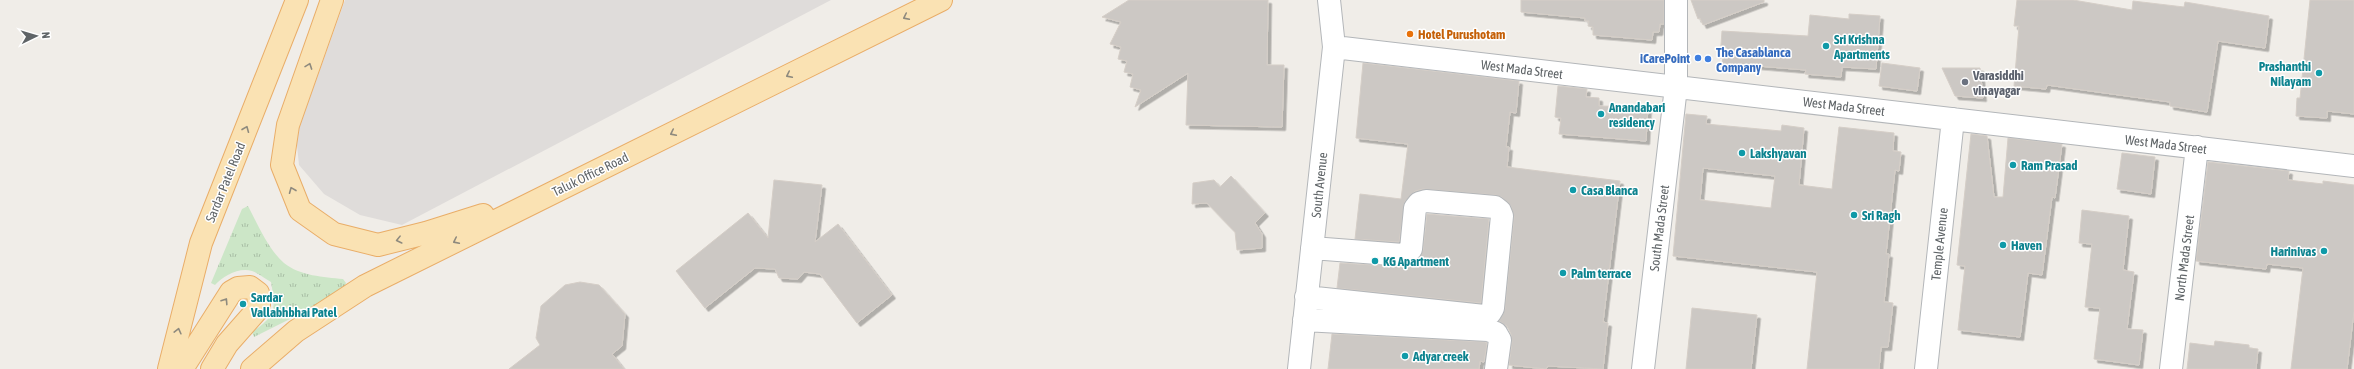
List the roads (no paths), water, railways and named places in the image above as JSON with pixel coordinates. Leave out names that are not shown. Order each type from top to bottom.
[{"type":"main road","name":"Sardar Patel Road","points":[[169,369],[201,243],[297,0]]},
{"type":"main road","points":[[332,0],[288,125],[282,164],[300,210],[334,234],[378,245],[426,233],[556,191]]},
{"type":"main road","name":"Taluk Office Road","points":[[252,369],[296,331],[365,286],[940,0]]},
{"type":"main road","points":[[182,369],[231,292],[238,288],[250,287],[258,293],[259,305],[257,310],[227,344],[212,369]]},
{"type":"street","name":"South Avenue","points":[[1299,369],[1334,47],[1329,0]]},
{"type":"street","name":"South Mada Street","points":[[1643,369],[1676,87],[1676,0]]},
{"type":"street","name":"West Mada Street","points":[[1334,47],[2354,166]]},
{"type":"street","name":"Temple Avenue","points":[[1926,369],[1953,119]]},
{"type":"street","name":"North Mada Street","points":[[2171,369],[2197,147]]},
{"type":"street","points":[[1306,298],[1484,316],[1490,313],[1493,308],[1502,216],[1495,208],[1426,201],[1419,203],[1415,208],[1411,249],[1408,253],[1403,255],[1312,248]]},
{"type":"street","points":[[1304,320],[1488,330],[1496,333],[1500,340],[1496,369]]},
{"type":"place","name":"Hotel Purushotam","points":[[1410,34]]},
{"type":"place","name":"Sri Krishna Apartments","points":[[1826,46]]},
{"type":"place","name":"iCarePoint","points":[[1698,58]]},
{"type":"place","name":"The Casablanca Company","points":[[1708,59]]},
{"type":"place","name":"Prashanthi Nilayam","points":[[2319,73]]},
{"type":"place","name":"Varasiddhi vinayagar","points":[[1965,82]]},
{"type":"place","name":"Anandabari residency","points":[[1601,114]]},
{"type":"place","name":"Lakshyavan","points":[[1742,153]]},
{"type":"place","name":"Ram Prasad","points":[[2013,165]]},
{"type":"place","name":"Casa Blanca","points":[[1573,190]]},
{"type":"place","name":"Sri Ragh","points":[[1854,215]]},
{"type":"place","name":"Haven","points":[[2003,245]]},
{"type":"place","name":"Harinivas","points":[[2324,251]]},
{"type":"place","name":"KG Apartment","points":[[1375,261]]},
{"type":"place","name":"Palm terrace","points":[[1563,273]]},
{"type":"place","name":"Sardar Vallabhbhai Patel","points":[[243,304]]},
{"type":"place","name":"Adyar creek","points":[[1405,356]]}]
